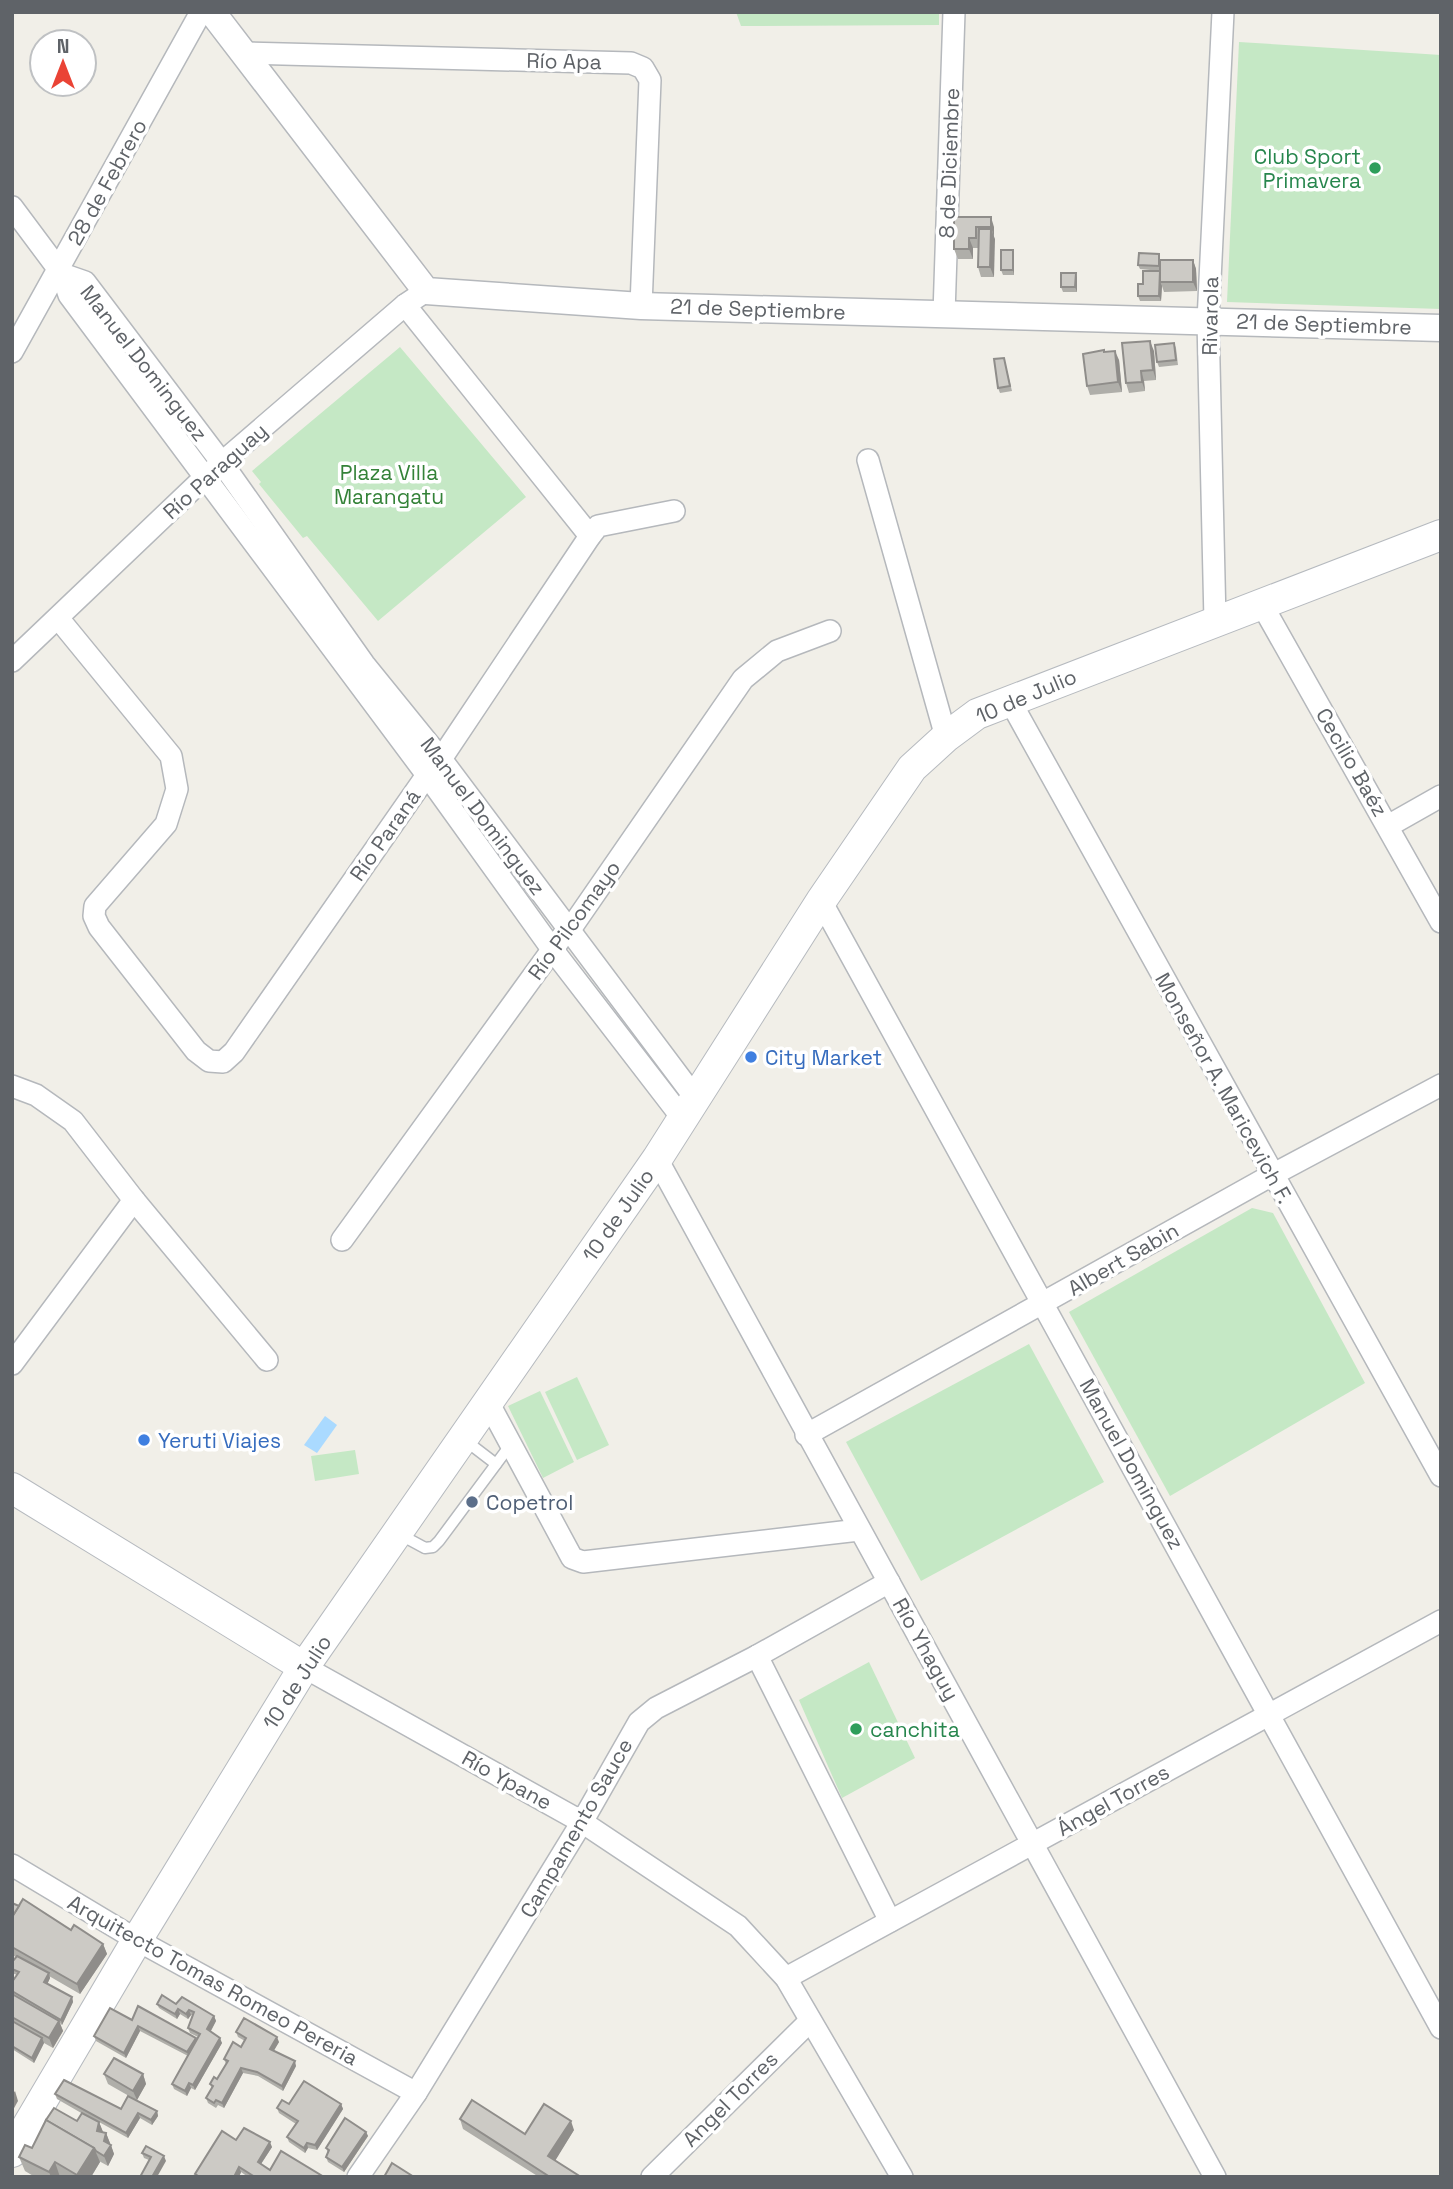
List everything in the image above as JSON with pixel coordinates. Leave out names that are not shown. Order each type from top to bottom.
[{"type":"main road","name":"10 de Julio","points":[[12,2152],[137,1940],[304,1667],[657,1159],[821,901],[912,768],[946,737],[977,714],[1009,699],[1441,535]]},
{"type":"main road","name":"Río Ypane","points":[[12,1488],[304,1667]]},
{"type":"street","name":"28 de Febrero","points":[[12,352],[60,271],[201,12]]},
{"type":"street","points":[[212,12],[590,536],[598,526],[674,511]]},
{"type":"street","name":"8 de Diciembre","points":[[944,314],[954,12]]},
{"type":"street","points":[[1205,12],[1223,12]]},
{"type":"street","name":"Rivarola","points":[[1215,621],[1208,321],[1223,12]]},
{"type":"street","name":"Río Apa","points":[[244,53],[631,62],[643,68],[650,80],[641,306]]},
{"type":"street","points":[[12,207],[60,271]]},
{"type":"street","name":"Manuel Dominguez","points":[[60,271],[85,282],[222,463],[364,664],[441,759],[569,931],[690,1109]]},
{"type":"street","name":"Manuel Dominguez","points":[[60,271],[69,295],[552,949],[690,1109]]},
{"type":"street","name":"21 de Septiembre","points":[[416,298],[1441,328]]},
{"type":"street","name":"Río Paraguay","points":[[12,661],[204,478],[416,298]]},
{"type":"street","points":[[868,460],[946,737]]},
{"type":"street","name":"Río Paraná","points":[[58,618],[171,756],[177,789],[166,824],[95,906],[94,916],[100,928],[196,1051],[209,1061],[223,1062],[234,1052],[426,775],[441,759],[590,536]]},
{"type":"street","name":"Cecilio Baéz","points":[[1261,603],[1441,922]]},
{"type":"street","name":"Río Pilcomayo","points":[[342,1240],[552,949],[569,931],[743,679],[777,651],[830,631]]},
{"type":"street","name":"Monseñor A. Maricevich F.","points":[[1009,699],[1441,1476]]},
{"type":"street","points":[[1388,826],[1441,796]]},
{"type":"street","name":"Manuel Dominguez","points":[[821,901],[1441,2028]]},
{"type":"street","name":"Albert Sabin","points":[[806,1435],[1272,1175],[1441,1085]]},
{"type":"street","points":[[12,1086],[36,1095],[72,1121],[267,1360]]},
{"type":"street","name":"Río Yhaguy","points":[[657,1159],[1215,2177]]},
{"type":"street","points":[[12,1364],[134,1200]]},
{"type":"street","points":[[488,1402],[572,1558],[583,1562],[859,1530]]},
{"type":"street","name":"Campamento Sauce","points":[[358,2177],[416,2093],[582,1822],[639,1722],[656,1708],[757,1656],[889,1582]]},
{"type":"street","name":"Ángel Torres","points":[[786,1978],[1441,1621]]},
{"type":"street","points":[[757,1656],[890,1922]]},
{"type":"street","name":"Río Ypane","points":[[304,1667],[582,1822],[737,1926],[786,1978],[809,2022],[902,2177]]},
{"type":"street","name":"Arquitecto Tomas Romeo Pereria","points":[[12,1865],[137,1940],[416,2093]]},
{"type":"street","name":"Angel Torres","points":[[652,2177],[809,2022]]},
{"type":"lane","points":[[463,1439],[496,1464]]},
{"type":"lane","points":[[397,1533],[425,1548],[433,1546],[511,1444]]},
{"type":"green space","points":[[736,12],[939,12],[939,25],[741,26]]},
{"type":"green space","points":[[1239,42],[1441,55],[1441,309],[1227,302]]},
{"type":"green space","name":"Plaza Villa Marangatu","points":[[400,347],[526,497],[378,621],[307,536],[303,538],[259,484],[261,482],[252,471]]},
{"type":"green space","points":[[1252,1208],[1273,1213],[1365,1383],[1170,1496],[1069,1312]]},
{"type":"green space","points":[[1029,1344],[1104,1482],[921,1581],[846,1442]]},
{"type":"green space","points":[[577,1377],[609,1445],[577,1460],[545,1392]]},
{"type":"green space","points":[[540,1391],[574,1462],[543,1478],[508,1406]]},
{"type":"green space","points":[[355,1450],[359,1474],[315,1481],[311,1456]]},
{"type":"green space","name":"canchita","points":[[869,1662],[915,1758],[842,1798],[799,1700]]},
{"type":"water","points":[[325,1416],[337,1425],[317,1453],[304,1445]]},
{"type":"building","points":[[954,217],[991,217],[991,227],[976,227],[976,238],[969,238],[969,249],[954,249]]},
{"type":"building","points":[[979,229],[991,229],[990,267],[978,267]]},
{"type":"building","points":[[1001,250],[1013,250],[1013,270],[1001,270]]},
{"type":"building","points":[[1139,253],[1159,254],[1159,266],[1138,265]]},
{"type":"building","points":[[1160,260],[1193,260],[1193,282],[1160,282]]},
{"type":"building","points":[[1143,271],[1160,271],[1159,296],[1138,296],[1138,284],[1143,284]]},
{"type":"building","points":[[1061,273],[1076,273],[1075,287],[1061,287]]},
{"type":"building","points":[[1150,341],[1153,370],[1141,371],[1142,382],[1126,383],[1122,343]]},
{"type":"building","points":[[1174,343],[1176,360],[1157,362],[1155,345]]},
{"type":"building","points":[[1115,351],[1118,382],[1087,386],[1083,354]]},
{"type":"building","points":[[1004,358],[1010,386],[998,388],[994,359]]},
{"type":"building","points":[[23,1899],[71,1930],[74,1925],[103,1944],[77,1984],[12,1947],[12,1917]]},
{"type":"building","points":[[12,1903],[19,1906],[12,1917]]},
{"type":"building","points":[[17,1956],[49,1973],[44,1982],[72,1997],[61,2020],[12,1991],[12,1982],[19,1972],[12,1969],[12,1962]]},
{"type":"building","points":[[12,1994],[59,2021],[49,2038],[12,2017]]},
{"type":"building","points":[[162,1995],[176,2004],[182,1997],[214,2016],[207,2029],[220,2038],[193,2085],[189,2083],[185,2091],[172,2084],[200,2034],[188,2028],[194,2012],[189,2010],[186,2014],[178,2009],[175,2014],[157,2004]]},
{"type":"building","points":[[138,2006],[196,2038],[187,2052],[138,2026],[124,2053],[94,2036],[110,2008],[132,2020]]},
{"type":"building","points":[[244,2018],[277,2037],[270,2049],[295,2061],[282,2086],[257,2072],[241,2068],[222,2103],[216,2100],[214,2103],[206,2098],[213,2086],[210,2084],[214,2077],[217,2079],[228,2061],[224,2059],[233,2042],[241,2047],[246,2038],[236,2032]]},
{"type":"building","points":[[12,2021],[42,2038],[32,2058],[12,2046]]},
{"type":"building","points":[[114,2058],[143,2074],[133,2091],[104,2074]]},
{"type":"building","points":[[64,2080],[121,2109],[128,2096],[157,2111],[151,2120],[138,2113],[126,2133],[55,2094]]},
{"type":"building","points":[[304,2081],[341,2104],[315,2145],[307,2143],[304,2148],[287,2137],[298,2121],[277,2108],[282,2100],[289,2104]]},
{"type":"building","points":[[472,2100],[525,2134],[544,2104],[571,2121],[548,2156],[581,2177],[550,2177],[460,2119]]},
{"type":"building","points":[[54,2108],[77,2121],[82,2113],[99,2122],[97,2131],[106,2133],[104,2141],[111,2145],[104,2156],[46,2120]]},
{"type":"building","points":[[345,2118],[366,2132],[342,2167],[326,2157],[329,2150],[326,2148]]},
{"type":"building","points":[[46,2120],[94,2148],[77,2175],[55,2162],[49,2172],[19,2157],[25,2145],[32,2148]]},
{"type":"building","points":[[244,2128],[270,2142],[258,2162],[270,2170],[281,2151],[324,2177],[255,2177],[239,2167],[234,2177],[200,2177],[195,2174],[222,2131],[236,2140]]},
{"type":"building","points":[[146,2146],[164,2156],[152,2177],[140,2177],[151,2157],[142,2153]]},
{"type":"building","points":[[392,2163],[414,2177],[384,2177]]},
{"type":"place","name":"Club Sport Primavera","points":[[1375,168]]},
{"type":"place","name":"City Market","points":[[751,1057]]},
{"type":"place","name":"Yeruti Viajes","points":[[144,1440]]},
{"type":"place","name":"Copetrol","points":[[472,1502]]},
{"type":"place","name":"canchita","points":[[856,1729]]}]
